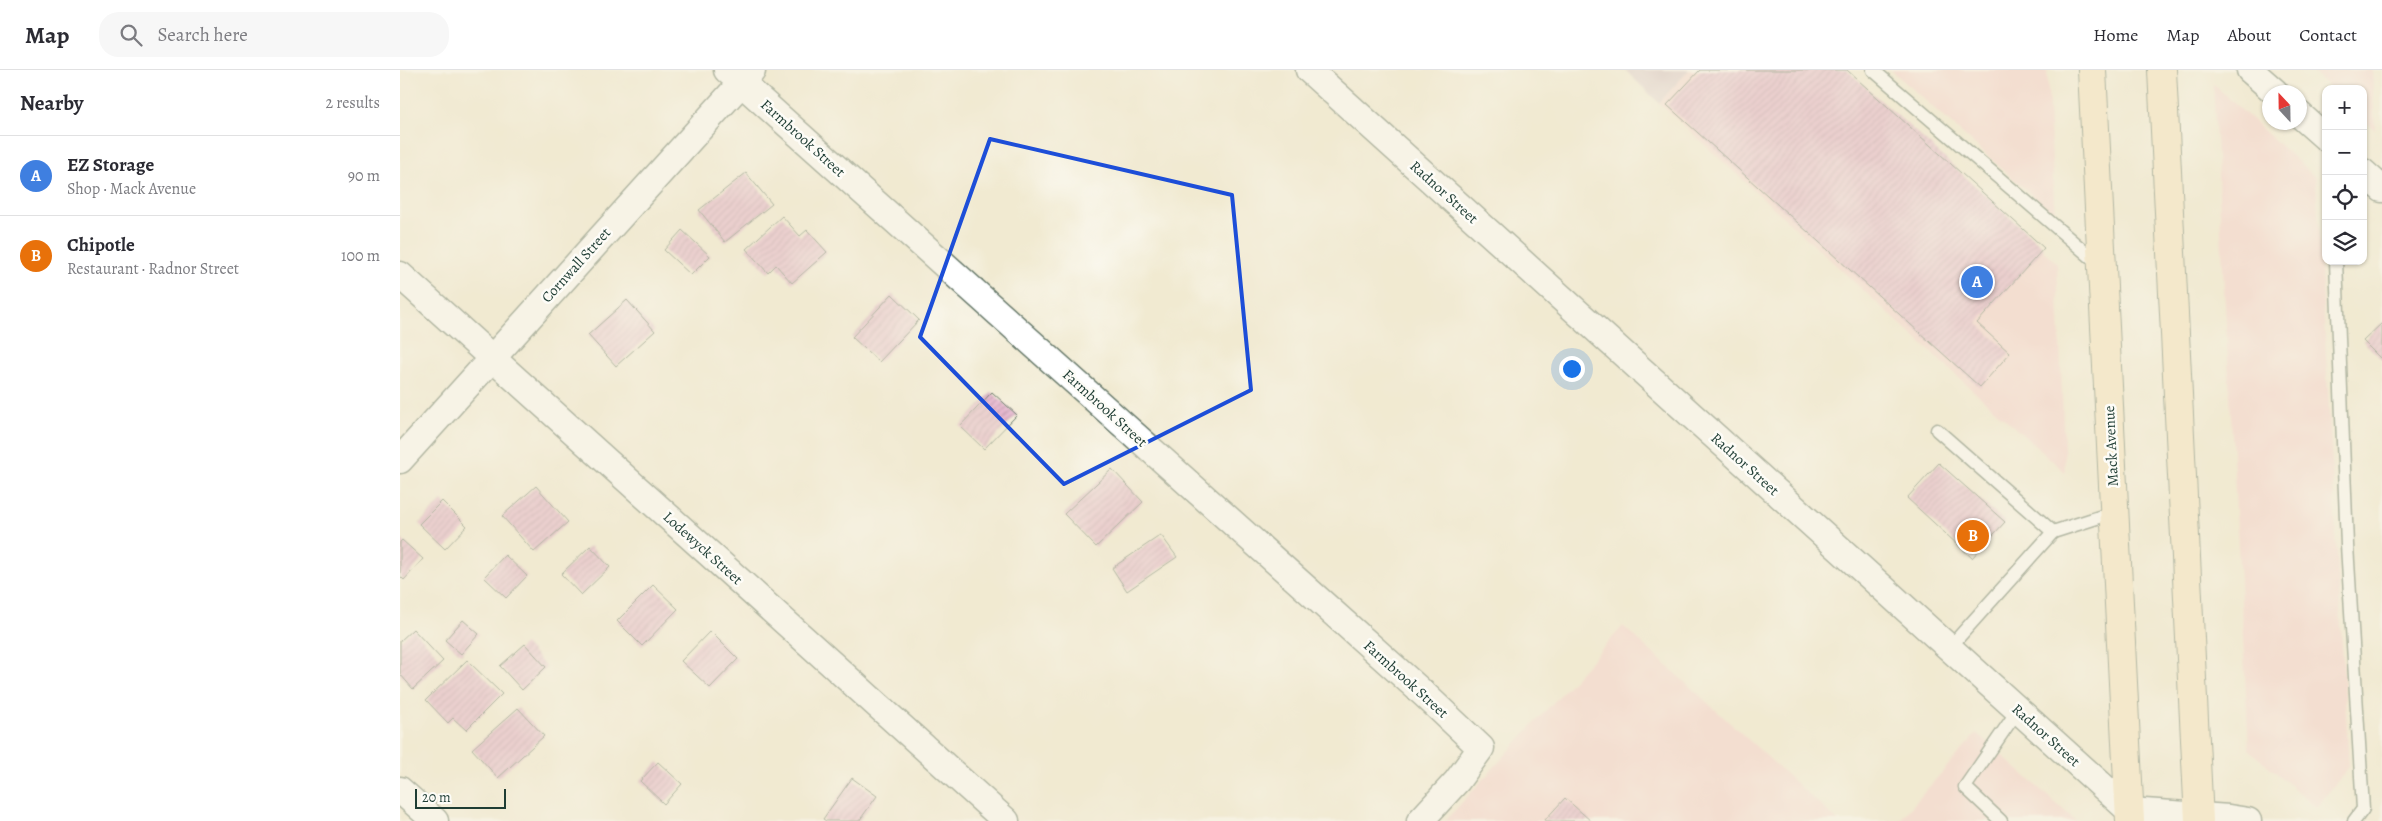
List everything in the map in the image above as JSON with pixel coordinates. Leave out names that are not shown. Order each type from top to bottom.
[{"type":"main road","name":"Mack Avenue","points":[[2092,70],[2130,816]]},
{"type":"main road","points":[[2162,70],[2199,818]]},
{"type":"street","name":"Radnor Street","points":[[1309,70],[2018,710],[2130,816]]},
{"type":"street","points":[[2250,70],[2267,85]]},
{"type":"street","name":"Cornwall Street","points":[[400,460],[740,74]]},
{"type":"street","name":"Farmbrook Street","points":[[740,74],[1425,695],[1481,748],[1457,781],[1420,821]]},
{"type":"street","points":[[2307,120],[2322,134]]},
{"type":"street","name":"Lodewyck Street","points":[[400,275],[1006,821]]},
{"type":"street","points":[[400,790],[435,821]]},
{"type":"street","points":[[2130,816],[2248,821]]},
{"type":"lane","points":[[1873,70],[2102,267]]},
{"type":"lane","points":[[2336,265],[2347,545],[2363,808],[2354,821]]},
{"type":"lane","points":[[1938,430],[2052,532]]},
{"type":"lane","points":[[1949,648],[2052,532],[2115,512]]},
{"type":"lane","points":[[2001,821],[1965,787],[2018,710]]},
{"type":"highlighted area","points":[[990,139],[1232,195],[1251,390],[1064,484],[920,337]]},
{"type":"shaded area","points":[[1625,70],[1689,70],[1659,103]]},
{"type":"shaded area","points":[[1689,70],[1844,70],[2057,263],[2065,472],[1970,388],[1659,103]]},
{"type":"shaded area","points":[[1891,70],[2047,70],[2055,216]]},
{"type":"shaded area","points":[[2311,70],[2372,70],[2375,130],[2367,123],[2367,85],[2327,85]]},
{"type":"shaded area","points":[[2213,84],[2316,178],[2349,767],[2316,808],[2249,749]]},
{"type":"shaded area","points":[[1623,626],[1838,821],[1445,821]]},
{"type":"shaded area","points":[[1977,733],[2076,821],[1899,821]]},
{"type":"building","points":[[1700,70],[1847,70],[2044,248],[1977,323],[2010,353],[1980,387],[1667,105]]},
{"type":"building","points":[[746,173],[772,204],[725,242],[699,210]]},
{"type":"building","points":[[782,216],[800,236],[807,230],[827,252],[792,283],[776,265],[768,273],[746,249]]},
{"type":"building","points":[[682,230],[710,256],[691,275],[664,250]]},
{"type":"building","points":[[892,294],[919,320],[879,362],[852,337]]},
{"type":"building","points":[[627,300],[655,331],[616,366],[588,335]]},
{"type":"building","points":[[2382,323],[2382,360],[2363,341]]},
{"type":"building","points":[[992,392],[1017,415],[984,449],[960,426]]},
{"type":"building","points":[[1939,463],[2005,522],[1972,558],[1907,498]]},
{"type":"building","points":[[1112,469],[1143,502],[1096,547],[1064,514]]},
{"type":"building","points":[[536,486],[568,522],[534,552],[502,516]]},
{"type":"building","points":[[442,501],[467,526],[445,549],[419,524]]},
{"type":"building","points":[[1161,535],[1177,557],[1127,591],[1112,568]]},
{"type":"building","points":[[402,540],[423,559],[404,580],[400,576],[400,542]]},
{"type":"building","points":[[590,546],[610,567],[581,595],[561,574]]},
{"type":"building","points":[[505,555],[527,576],[506,598],[484,577]]},
{"type":"building","points":[[653,585],[678,609],[642,646],[617,621]]},
{"type":"building","points":[[463,620],[479,634],[461,654],[445,640]]},
{"type":"building","points":[[413,629],[443,661],[413,689],[400,674],[400,641]]},
{"type":"building","points":[[710,631],[738,659],[710,688],[681,661]]},
{"type":"building","points":[[525,644],[546,667],[522,690],[500,666]]},
{"type":"building","points":[[467,660],[502,694],[466,730],[453,718],[448,723],[426,700]]},
{"type":"building","points":[[518,708],[544,736],[498,778],[472,749]]},
{"type":"building","points":[[658,762],[682,784],[664,804],[640,781]]},
{"type":"building","points":[[852,778],[877,796],[859,821],[826,821],[823,819]]},
{"type":"building","points":[[1565,798],[1591,821],[1544,821]]},
{"type":"place","name":"EZ Storage","points":[[1977,282]]},
{"type":"place","name":"Chipotle","points":[[1973,536]]}]
